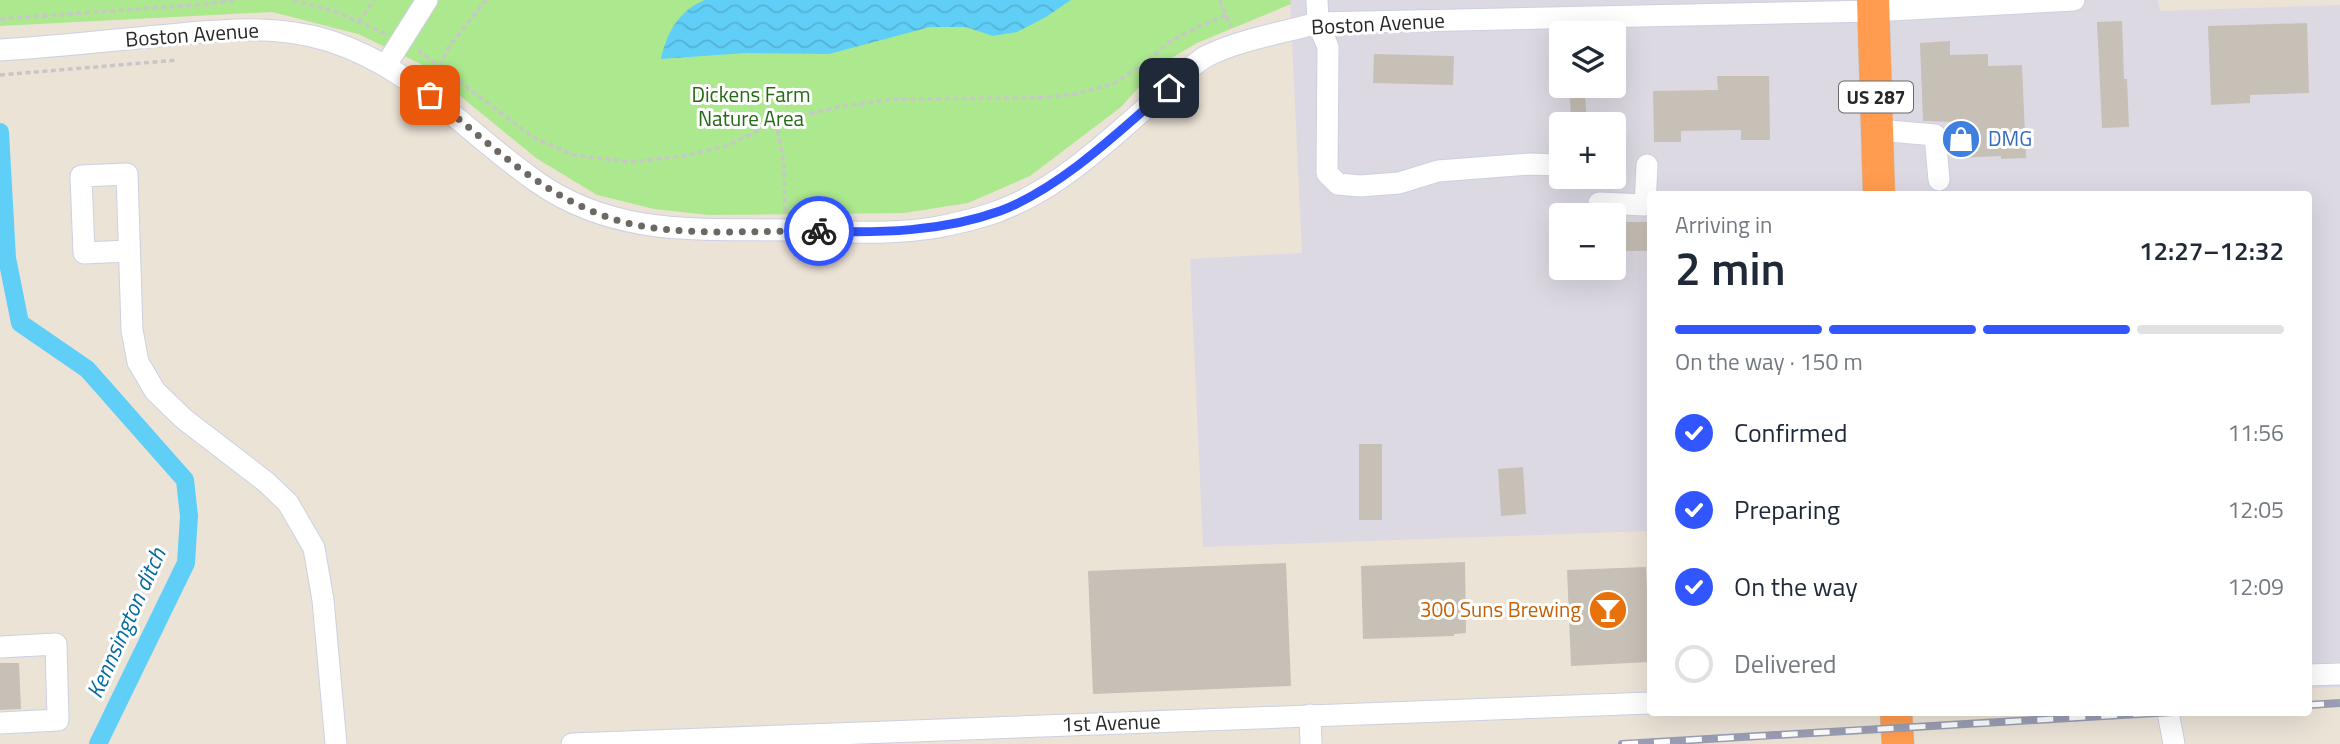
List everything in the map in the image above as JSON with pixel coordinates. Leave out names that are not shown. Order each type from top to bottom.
[{"type":"highway","name":"US 287","points":[[1873,5],[1880,191]]},
{"type":"highway","points":[[1896,716],[1898,744]]},
{"type":"street","points":[[386,65],[427,0]]},
{"type":"street","points":[[1317,0],[1318,23],[1328,47],[1327,173],[1338,184],[1360,186],[1399,183],[1438,171],[1549,165]]},
{"type":"street","name":"Boston Avenue","points":[[0,50],[229,30],[279,30],[328,41],[386,65],[415,83],[540,184],[579,205],[617,220],[660,228],[698,230],[873,232],[937,227],[1001,210],[1059,180],[1206,56],[1318,23],[2074,0]]},
{"type":"street","points":[[1877,130],[1936,135],[1939,180]]},
{"type":"street","points":[[1626,204],[1645,205],[1647,165]]},
{"type":"street","points":[[129,251],[132,330],[138,362],[155,391],[184,419],[267,482],[288,503],[314,548],[323,600],[336,744]]},
{"type":"street","points":[[0,647],[56,644],[58,720],[0,723]]},
{"type":"street","points":[[2312,675],[2340,674]]},
{"type":"street","name":"1st Avenue","points":[[572,744],[1647,703]]},
{"type":"street","points":[[1310,715],[1311,744]]},
{"type":"street","points":[[2169,716],[2174,744]]},
{"type":"path","points":[[0,19],[237,0]]},
{"type":"path","points":[[293,0],[336,12],[424,53],[534,138],[574,155],[631,162],[689,156],[727,146],[776,122],[838,107],[894,99],[1037,98],[1076,94],[1112,84],[1144,64],[1169,42],[1226,15]]},
{"type":"path","points":[[359,22],[374,0]]},
{"type":"path","points":[[440,66],[448,48],[486,0]]},
{"type":"path","points":[[1220,0],[1238,45]]},
{"type":"path","points":[[0,75],[177,60]]},
{"type":"path","points":[[776,122],[784,164],[785,230]]},
{"type":"shaded area","points":[[1290,0],[2158,0],[2160,11],[2340,5],[2340,687],[2312,688],[2312,191],[1647,191],[1647,531],[1203,547],[1190,259],[1302,253]]},
{"type":"green space","name":"Dickens Farm Nature Area","points":[[0,0],[1290,0],[1291,4],[1197,43],[1158,66],[1121,107],[1030,176],[968,203],[904,213],[708,215],[654,209],[597,195],[536,158],[421,64],[358,34],[272,12],[0,26]]},
{"type":"water","points":[[705,0],[1071,0],[1017,32],[993,36],[966,27],[930,27],[829,54],[746,53],[661,59],[671,31],[681,16]]},
{"type":"building","points":[[2122,21],[2129,127],[2102,128],[2097,22]]},
{"type":"building","points":[[2307,23],[2309,93],[2250,95],[2250,103],[2211,105],[2208,26]]},
{"type":"building","points":[[1950,41],[1950,55],[1988,54],[1988,66],[2022,65],[2026,158],[1955,158],[1953,122],[1923,121],[1920,43]]},
{"type":"building","points":[[1374,54],[1454,56],[1453,85],[1373,83]]},
{"type":"building","points":[[1717,76],[1769,76],[1770,140],[1741,140],[1741,130],[1681,131],[1681,142],[1654,142],[1653,91],[1718,90]]},
{"type":"building","points":[[1570,98],[1585,98],[1586,112],[1571,112]]},
{"type":"building","points":[[1626,222],[1647,222],[1647,251],[1626,251]]},
{"type":"building","points":[[1359,444],[1382,444],[1382,520],[1359,520]]},
{"type":"building","points":[[1523,467],[1526,514],[1501,516],[1498,469]]},
{"type":"building","points":[[1465,562],[1466,633],[1454,636],[1363,639],[1361,566]]},
{"type":"building","points":[[1286,563],[1291,686],[1093,694],[1088,571]]},
{"type":"building","name":"300 Suns Brewing","points":[[1646,567],[1647,662],[1571,666],[1567,570]]},
{"type":"building","points":[[0,663],[19,663],[21,709],[0,710]]},
{"type":"waterway","name":"Kennsington ditch","points":[[0,132],[7,258],[20,323],[87,369],[185,480],[189,516],[186,563],[98,744]]},
{"type":"railway","points":[[2312,705],[2340,703]]},
{"type":"railway","points":[[1622,744],[2104,716]]},
{"type":"way so far","points":[[430,95],[540,184],[579,205],[617,220],[660,228],[819,231]]},
{"type":"place","name":"DMG","points":[[1961,139]]},
{"type":"place","name":"300 Suns Brewing","points":[[1608,610]]},
{"type":"route","points":[[819,231],[873,232],[937,227],[1001,210],[1059,180],[1169,88]]}]
